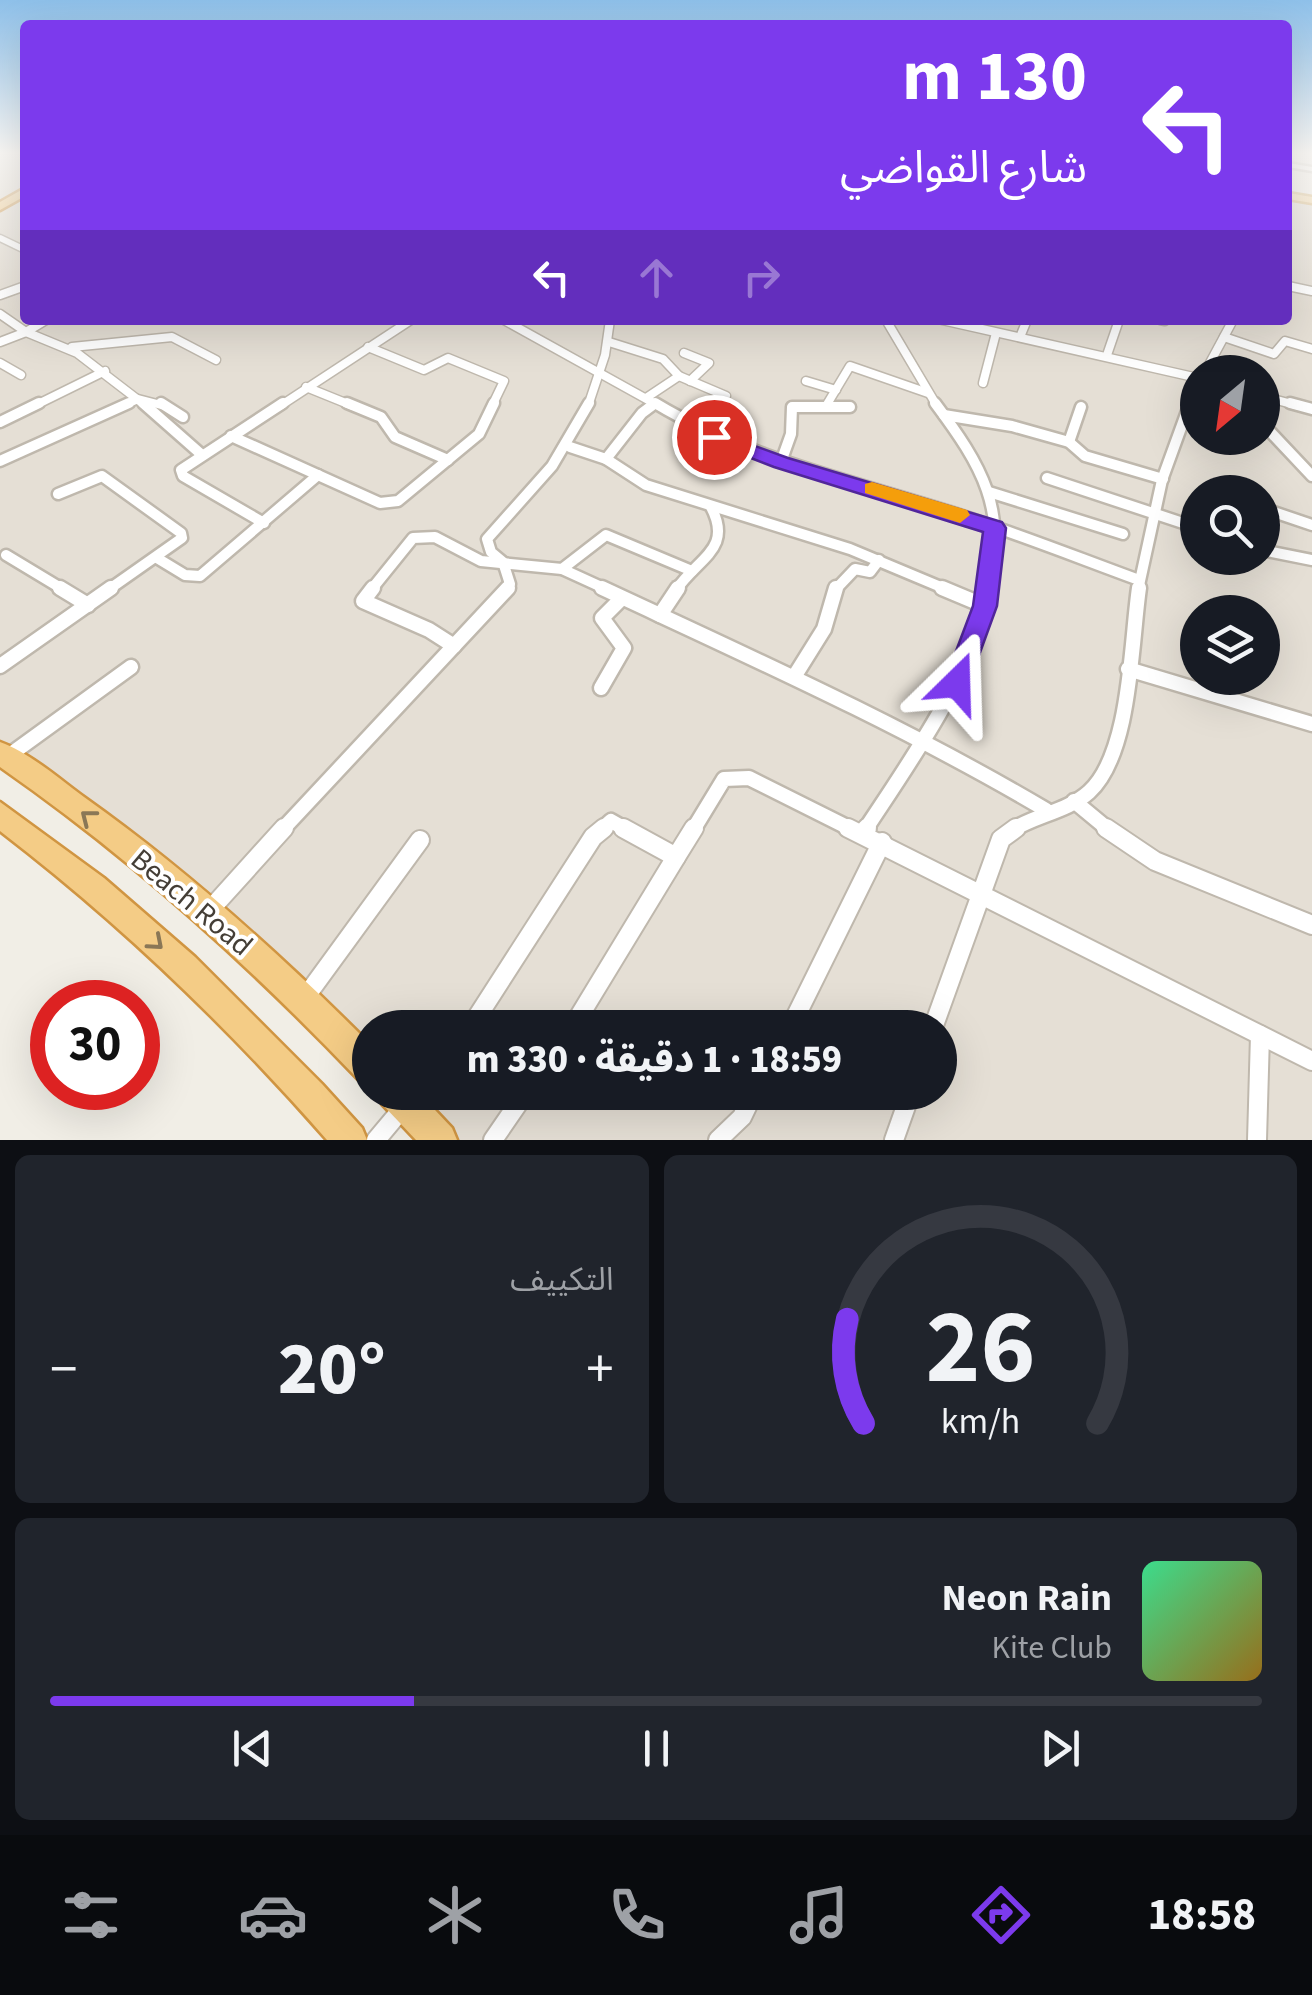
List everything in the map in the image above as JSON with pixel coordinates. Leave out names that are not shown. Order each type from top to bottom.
[{"type":"highway","name":"Beach Road","points":[[4,755],[209,912],[352,1048]]},
{"type":"highway","name":"Beach Road","points":[[0,814],[167,952],[272,1052],[350,1140]]},
{"type":"highway","points":[[417,1110],[440,1140]]},
{"type":"street","points":[[0,314],[26,332],[72,347],[202,456]]},
{"type":"street","points":[[0,342],[38,325]]},
{"type":"street","points":[[264,523],[180,474],[231,436],[402,325]]},
{"type":"street","points":[[517,325],[696,430],[781,462],[995,528],[1139,580]]},
{"type":"street","points":[[209,912],[500,600],[510,584],[503,562],[492,552],[487,539],[570,446],[601,371],[610,325]]},
{"type":"street","points":[[863,833],[957,683],[985,606],[995,528],[989,492],[978,463],[928,392],[889,325]]},
{"type":"street","points":[[968,325],[1180,373]]},
{"type":"street","points":[[1020,337],[1025,325]]},
{"type":"street","points":[[1107,355],[1117,325]]},
{"type":"street","points":[[1214,355],[1230,325]]},
{"type":"street","points":[[983,383],[996,333]]},
{"type":"street","points":[[72,347],[172,337],[216,360]]},
{"type":"street","points":[[1224,337],[1274,354],[1285,342],[1312,349]]},
{"type":"street","points":[[609,342],[662,359],[679,376],[726,396],[696,430]]},
{"type":"street","points":[[231,436],[386,504],[398,501],[482,430],[504,381],[448,358],[424,370],[368,348]]},
{"type":"street","points":[[684,353],[709,362],[690,381]]},
{"type":"street","points":[[0,363],[21,375]]},
{"type":"street","points":[[826,406],[853,366],[928,392]]},
{"type":"street","points":[[0,422],[105,372]]},
{"type":"street","points":[[606,459],[650,401],[679,376]]},
{"type":"street","points":[[806,381],[836,390]]},
{"type":"street","points":[[306,387],[381,417],[395,437],[448,460]]},
{"type":"street","points":[[0,461],[138,400],[158,401],[182,416]]},
{"type":"street","points":[[1280,401],[1312,409]]},
{"type":"street","points":[[781,462],[791,434],[792,406],[850,407]]},
{"type":"street","points":[[1069,442],[1081,408]]},
{"type":"street","points":[[944,415],[1012,426],[1069,442],[1086,456],[1162,479]]},
{"type":"street","points":[[939,1010],[1001,839],[1022,821],[1074,801],[1094,788],[1102,774],[1119,719],[1139,580],[1162,479],[1180,424]]},
{"type":"street","points":[[1280,442],[1312,476]]},
{"type":"street","points":[[570,446],[606,459],[637,480],[711,508],[879,560],[985,606]]},
{"type":"street","points":[[157,558],[185,575],[200,576],[318,475]]},
{"type":"street","points":[[0,666],[180,542],[181,532],[102,476],[58,494]]},
{"type":"street","points":[[1046,478],[1180,522]]},
{"type":"street","points":[[989,492],[1123,534]]},
{"type":"street","points":[[660,615],[722,535],[711,508]]},
{"type":"street","points":[[1280,514],[1312,524]]},
{"type":"street","points":[[562,570],[606,535],[692,571]]},
{"type":"street","points":[[454,646],[429,630],[364,603],[364,597],[418,537],[443,540],[472,559],[562,570],[794,677],[976,768],[1046,810]]},
{"type":"street","points":[[1280,554],[1312,560]]},
{"type":"street","points":[[6,555],[88,606]]},
{"type":"street","points":[[794,677],[824,629],[836,588],[855,569],[871,572],[879,560]]},
{"type":"street","points":[[601,688],[624,652],[602,621],[621,599]]},
{"type":"street","points":[[4,755],[131,668]]},
{"type":"street","points":[[1128,669],[1312,724]]},
{"type":"street","points":[[584,1010],[706,806],[730,776],[749,778],[882,842],[1312,1060]]},
{"type":"street","points":[[1074,801],[1155,861],[1312,926]]},
{"type":"street","points":[[482,1010],[604,823],[616,822],[676,858]]},
{"type":"street","points":[[304,999],[420,840]]},
{"type":"street","points":[[799,1010],[882,842]]},
{"type":"street","points":[[1256,1140],[1260,1034]]},
{"type":"street","points":[[376,1140],[396,1110]]},
{"type":"street","points":[[493,1140],[514,1110]]},
{"type":"street","points":[[718,1140],[745,1110]]},
{"type":"street","points":[[894,1140],[904,1110]]},
{"type":"shaded area","points":[[20,206],[20,325],[1292,325],[1292,206],[1312,206],[1312,1140],[440,1140],[411,1110],[957,1110],[957,1010],[352,1010],[352,1052],[0,753],[0,207]]},
{"type":"slow traffic","points":[[872,489],[960,515]]},
{"type":"route","points":[[714,437],[781,462],[995,528],[985,606],[957,683]]}]
